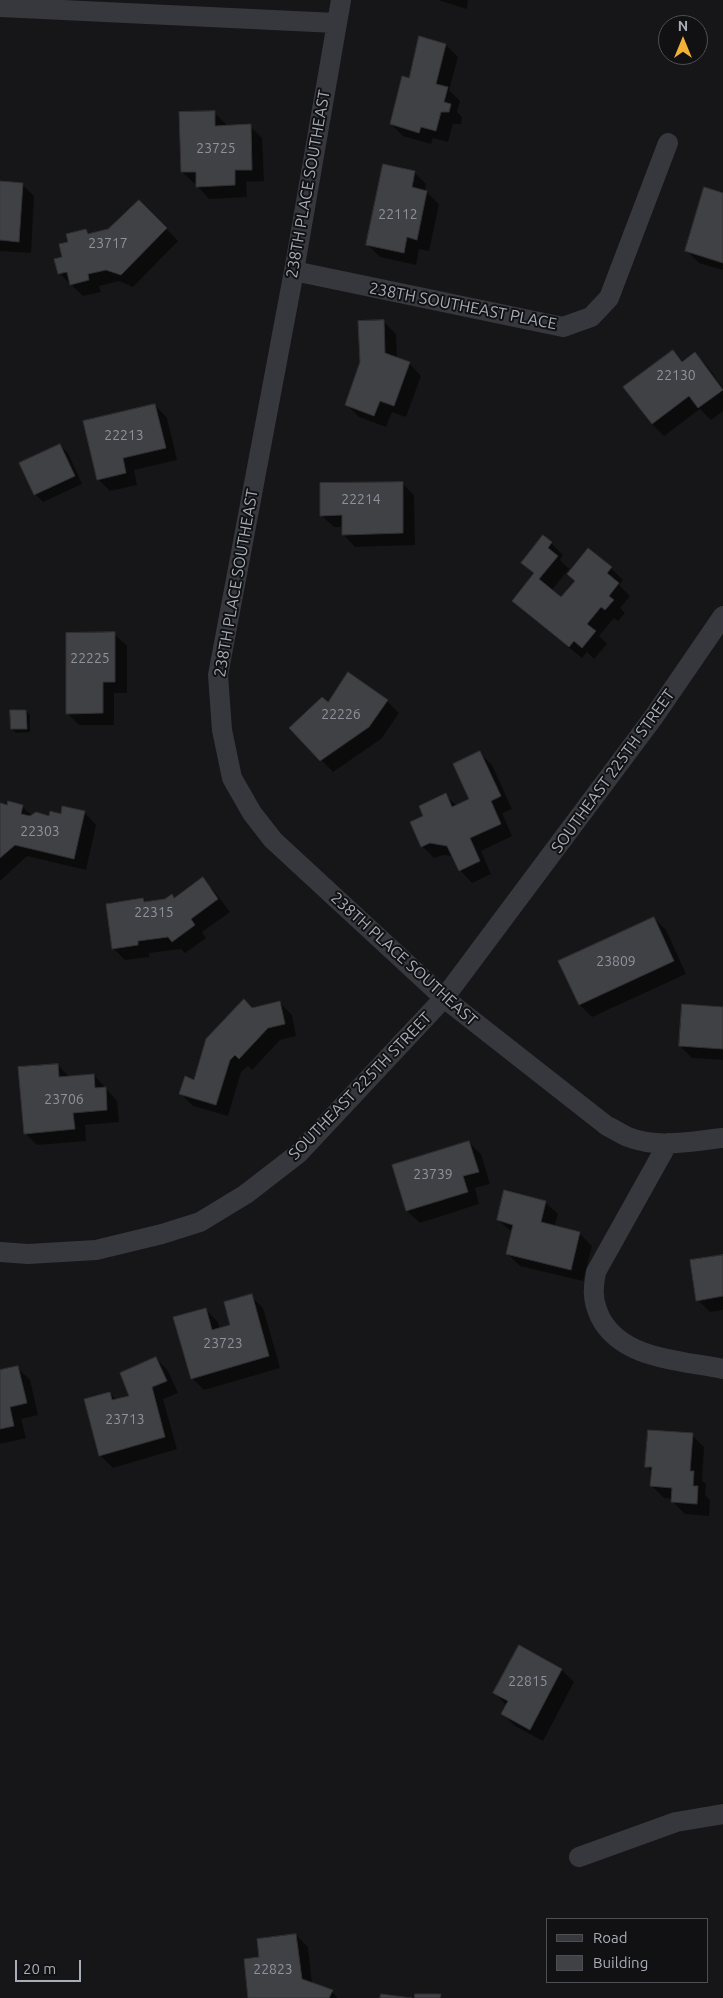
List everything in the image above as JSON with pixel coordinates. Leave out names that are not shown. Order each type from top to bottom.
[{"type":"street","name":"238TH PLACE SOUTHEAST","points":[[341,0],[294,271],[218,674],[222,730],[232,778],[252,813],[273,840],[444,998],[607,1126],[629,1137],[668,1144],[723,1138]]},
{"type":"street","points":[[0,7],[336,23]]},
{"type":"street","name":"238TH SOUTHEAST PLACE","points":[[294,271],[563,326],[591,317],[609,298],[668,143]]},
{"type":"street","name":"SOUTHEAST 225TH STREET","points":[[0,1252],[28,1254],[96,1250],[162,1234],[200,1222],[246,1194],[299,1153],[444,998],[653,718],[723,616]]},
{"type":"street","points":[[668,1144],[596,1272],[593,1296],[597,1310],[605,1325],[620,1341],[645,1353],[723,1369]]},
{"type":"street","points":[[579,1857],[676,1822],[723,1814]]},
{"type":"building","points":[[419,36],[446,44],[436,84],[448,87],[444,102],[451,104],[449,112],[441,112],[436,131],[421,127],[419,133],[390,124],[402,76],[409,78]]},
{"type":"building","points":[[215,111],[215,126],[251,124],[252,170],[235,170],[235,185],[196,187],[196,172],[181,172],[179,112]]},
{"type":"building","points":[[383,164],[415,171],[412,187],[427,191],[417,240],[407,237],[404,253],[366,245]]},
{"type":"building","points":[[0,181],[23,183],[19,242],[0,240]]},
{"type":"building","points":[[704,187],[723,193],[723,263],[685,251]]},
{"type":"building","points":[[139,200],[167,228],[121,275],[106,270],[88,274],[89,280],[70,285],[67,272],[58,274],[54,259],[62,257],[59,244],[68,242],[66,234],[86,229],[88,234],[108,229]]},
{"type":"building","points":[[384,320],[385,353],[410,362],[394,406],[380,401],[374,416],[345,405],[360,362],[358,321]]},
{"type":"building","points":[[673,350],[682,362],[695,352],[723,390],[698,408],[689,396],[652,424],[623,387]]},
{"type":"building","points":[[155,404],[166,448],[123,458],[126,473],[97,480],[83,421]]},
{"type":"building","points":[[60,444],[75,476],[34,495],[19,463]]},
{"type":"building","points":[[403,482],[403,533],[342,535],[342,515],[320,516],[320,483]]},
{"type":"building","points":[[543,535],[552,542],[548,548],[558,556],[539,579],[561,597],[575,581],[567,574],[588,548],[612,567],[607,573],[619,583],[609,596],[614,600],[605,610],[601,607],[587,624],[596,631],[582,648],[574,641],[569,647],[512,601],[534,573],[521,563]]},
{"type":"building","points":[[115,632],[115,682],[103,682],[103,713],[66,714],[66,633]]},
{"type":"building","points":[[348,672],[388,700],[369,727],[320,761],[289,728],[322,697],[328,702]]},
{"type":"building","points":[[10,710],[26,710],[27,729],[11,729]]},
{"type":"building","points":[[480,751],[501,796],[491,801],[501,824],[470,838],[480,861],[459,871],[447,846],[430,843],[421,847],[410,822],[423,816],[419,806],[446,793],[452,807],[469,799],[453,764]]},
{"type":"building","points":[[8,801],[23,805],[21,814],[30,816],[36,812],[49,816],[50,811],[61,814],[62,806],[85,811],[74,859],[15,845],[0,858],[0,803],[7,805]]},
{"type":"building","points":[[203,877],[218,899],[191,919],[195,925],[172,942],[168,937],[138,941],[138,945],[112,949],[106,904],[143,898],[144,902],[165,899],[172,894],[174,898]]},
{"type":"building","points":[[654,917],[674,961],[579,1005],[558,961]]},
{"type":"building","points":[[244,999],[252,1008],[280,1001],[285,1024],[268,1028],[239,1059],[235,1055],[230,1060],[216,1105],[179,1094],[185,1076],[194,1080],[206,1039]]},
{"type":"building","points":[[682,1004],[723,1007],[723,1049],[679,1046]]},
{"type":"building","points":[[58,1064],[59,1077],[94,1074],[95,1088],[106,1087],[107,1110],[73,1113],[75,1129],[24,1134],[18,1067]]},
{"type":"building","points":[[469,1141],[479,1172],[463,1176],[468,1192],[406,1211],[392,1165]]},
{"type":"building","points":[[504,1190],[546,1201],[541,1222],[580,1232],[571,1270],[506,1254],[513,1225],[497,1220]]},
{"type":"building","points":[[723,1255],[723,1296],[696,1301],[690,1260]]},
{"type":"building","points":[[252,1294],[269,1356],[191,1379],[173,1317],[206,1308],[212,1330],[230,1325],[224,1302]]},
{"type":"building","points":[[156,1357],[167,1381],[152,1387],[165,1437],[99,1456],[84,1399],[110,1392],[112,1400],[129,1396],[120,1373]]},
{"type":"building","points":[[18,1366],[27,1403],[10,1407],[14,1426],[0,1429],[0,1370]]},
{"type":"building","points":[[648,1430],[693,1433],[690,1471],[694,1471],[693,1486],[698,1486],[697,1504],[671,1502],[672,1488],[650,1486],[652,1467],[645,1467]]},
{"type":"building","points":[[519,1645],[562,1669],[530,1730],[501,1714],[508,1701],[493,1693]]},
{"type":"building","points":[[296,1934],[302,1979],[333,1990],[329,1998],[248,1998],[244,1959],[259,1957],[257,1939]]},
{"type":"building","points":[[381,1994],[412,1998],[380,1998]]},
{"type":"building","points":[[415,1994],[441,1994],[440,1998],[415,1998]]}]
